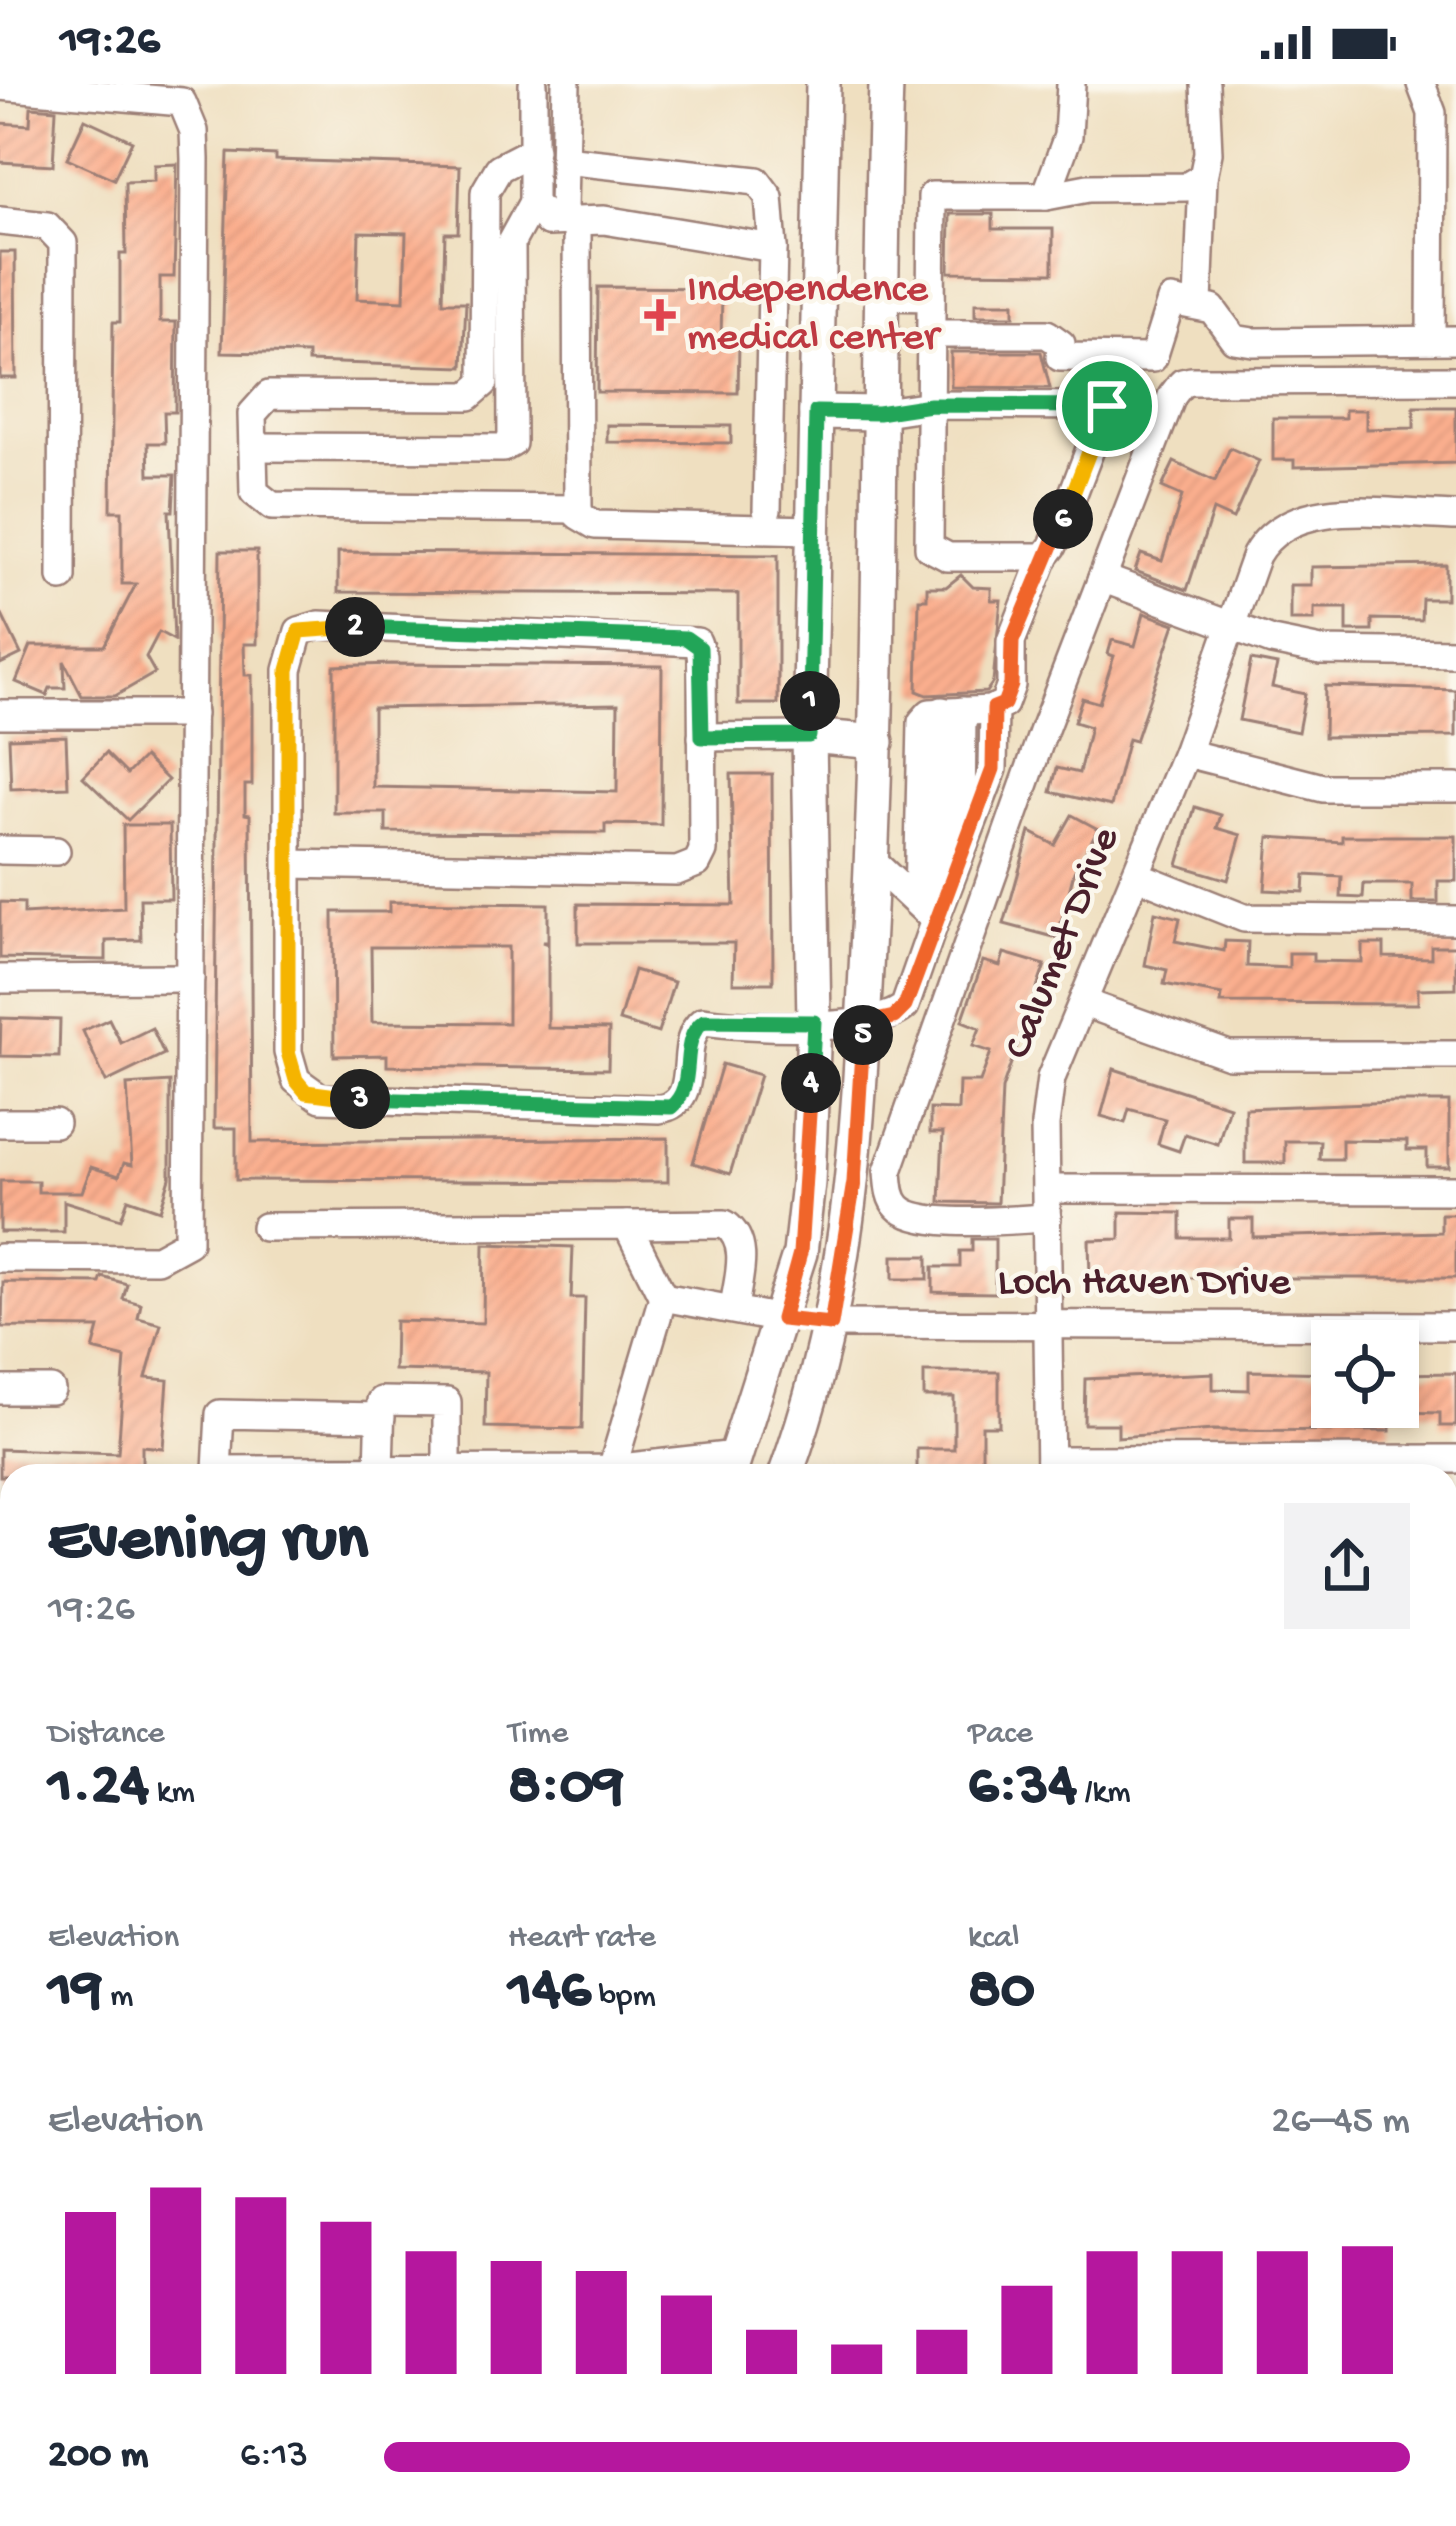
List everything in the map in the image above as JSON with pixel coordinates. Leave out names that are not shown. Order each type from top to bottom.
[{"type":"main road","points":[[734,1464],[800,1253],[814,1022],[809,736],[823,84]]},
{"type":"main road","points":[[789,1464],[831,1324],[854,1182],[878,742],[878,413],[886,84]]},
{"type":"main road","points":[[816,412],[878,413]]},
{"type":"main road","points":[[809,736],[878,742]]},
{"type":"main road","points":[[782,1319],[831,1324]]},
{"type":"street","points":[[532,84],[540,212]]},
{"type":"street","points":[[253,447],[503,448],[512,443],[511,242],[540,212],[563,208],[566,84]]},
{"type":"street","points":[[1046,196],[1068,136],[1071,84]]},
{"type":"street","points":[[1198,303],[1208,153],[1205,84]]},
{"type":"street","points":[[931,334],[1047,334],[1060,344],[1060,357],[1153,358],[1171,302],[1212,309],[1234,339],[1443,340],[1444,114],[1421,84]]},
{"type":"street","points":[[0,86],[182,102],[188,111],[195,160],[188,1243],[157,1258],[0,1258]]},
{"type":"street","points":[[534,150],[499,168],[485,192],[484,383],[469,396],[281,391],[259,400],[252,414],[254,492],[272,506],[578,508]]},
{"type":"street","points":[[564,160],[757,181],[769,197],[773,248],[767,509]]},
{"type":"street","points":[[1044,557],[948,557],[929,548],[932,196],[1046,196],[1088,188],[1186,187],[1203,177]]},
{"type":"street","points":[[540,212],[577,224],[604,220],[739,238],[773,248]]},
{"type":"street","points":[[0,221],[57,232],[65,254],[62,577]]},
{"type":"street","points":[[577,224],[578,515],[595,525],[814,530]]},
{"type":"street","points":[[882,296],[931,296]]},
{"type":"street","points":[[962,711],[1004,704],[1011,685],[1012,641],[1125,358]]},
{"type":"street","points":[[1456,380],[1183,383],[1172,396],[888,1172],[890,1193],[898,1208],[918,1219],[1047,1204],[1456,1190]]},
{"type":"street","points":[[878,413],[930,405],[1107,406]]},
{"type":"street","name":"Calumet Drive","points":[[1050,1464],[1045,1125],[1051,1078],[1186,753],[1229,626],[1267,536],[1304,515],[1456,516]]},
{"type":"street","points":[[1102,578],[1229,626],[1322,651],[1456,653]]},
{"type":"street","points":[[288,864],[676,872],[697,863],[703,850],[700,648],[686,638],[306,627],[299,631],[288,670],[288,864],[288,1052],[296,1080],[321,1098],[671,1107],[684,1094],[691,1040],[704,1021],[863,1024],[894,1017],[905,1006],[934,905],[962,711]]},
{"type":"street","points":[[934,905],[961,857],[975,817],[962,711]]},
{"type":"street","points":[[961,857],[962,711]]},
{"type":"street","points":[[0,715],[192,713]]},
{"type":"street","points":[[702,737],[809,736]]},
{"type":"street","points":[[1186,753],[1309,786],[1456,788]]},
{"type":"street","points":[[0,850],[56,850]]},
{"type":"street","points":[[872,861],[934,905]]},
{"type":"street","points":[[1136,875],[1244,917],[1456,920]]},
{"type":"street","points":[[0,979],[190,978]]},
{"type":"street","points":[[1084,1003],[1229,1055],[1456,1055]]},
{"type":"street","points":[[0,1123],[55,1123]]},
{"type":"street","points":[[265,1227],[724,1225],[737,1234],[742,1249],[734,1307]]},
{"type":"street","points":[[613,1464],[663,1297],[627,1226]]},
{"type":"street","points":[[663,1297],[782,1319]]},
{"type":"street","name":"Loch Haven Drive","points":[[831,1324],[1456,1327]]},
{"type":"street","points":[[0,1390],[51,1390]]},
{"type":"street","points":[[371,1464],[381,1401],[447,1402],[447,1464]]},
{"type":"street","points":[[217,1464],[220,1414],[381,1417]]},
{"type":"street","points":[[1230,1464],[1456,1459]]},
{"type":"building","points":[[31,107],[56,109],[53,165],[0,162],[0,123],[30,125]]},
{"type":"building","points":[[85,119],[132,141],[114,179],[67,158]]},
{"type":"building","points":[[228,153],[276,155],[276,160],[460,166],[458,233],[445,233],[443,302],[466,302],[463,367],[308,362],[308,354],[222,352]],"holes":[[[359,232],[406,233],[404,301],[357,299]]]},
{"type":"building","points":[[177,164],[174,277],[160,277],[160,322],[176,322],[175,412],[164,412],[165,443],[148,443],[149,475],[175,475],[173,511],[169,511],[174,640],[159,632],[146,657],[155,673],[115,696],[82,696],[64,661],[65,688],[50,688],[47,695],[16,682],[31,646],[104,646],[136,584],[122,584],[122,511],[111,511],[113,322],[120,322],[120,254],[126,254],[125,182],[154,181],[154,165]]},
{"type":"building","points":[[950,214],[993,214],[993,229],[1053,229],[1053,273],[949,272]]},
{"type":"building","points":[[0,252],[15,252],[16,378],[0,378]]},
{"type":"building","name":"Independence medical center","points":[[598,287],[722,288],[721,343],[739,343],[738,393],[597,392]]},
{"type":"building","points":[[975,303],[1014,303],[1014,316],[975,316]]},
{"type":"building","points":[[951,352],[1041,352],[1050,388],[951,387]]},
{"type":"building","points":[[1414,407],[1456,407],[1456,463],[1294,467],[1294,460],[1273,460],[1273,418],[1345,418],[1345,410],[1366,410],[1366,429],[1414,428]]},
{"type":"building","points":[[607,425],[731,426],[731,443],[607,442]]},
{"type":"building","points":[[1230,448],[1259,461],[1233,519],[1213,510],[1187,590],[1135,571],[1141,554],[1162,561],[1182,496],[1162,487],[1174,462],[1215,481]]},
{"type":"building","points":[[220,551],[257,551],[257,644],[244,644],[245,675],[252,675],[252,785],[245,785],[245,814],[250,815],[252,1142],[668,1138],[668,1182],[236,1180],[236,1128],[214,1128]]},
{"type":"building","points":[[338,552],[778,555],[778,704],[738,704],[738,594],[338,592]]},
{"type":"building","points":[[1446,565],[1446,599],[1422,599],[1421,620],[1372,619],[1372,631],[1347,631],[1347,608],[1314,608],[1314,620],[1290,620],[1290,585],[1311,585],[1311,567]]},
{"type":"building","points":[[961,575],[973,587],[991,588],[991,600],[1001,600],[993,682],[986,692],[927,695],[917,691],[919,599],[927,599],[927,587],[946,587]]},
{"type":"building","points":[[0,611],[21,654],[0,664]]},
{"type":"building","points":[[1144,613],[1175,624],[1135,741],[1128,739],[1111,806],[1051,792],[1057,768],[1079,773],[1090,727],[1074,722],[1082,698],[1099,703],[1114,656],[1108,654],[1112,640],[1135,646]]},
{"type":"building","points":[[1251,660],[1277,665],[1272,687],[1305,694],[1298,732],[1239,720]]},
{"type":"building","points":[[334,666],[662,666],[661,825],[605,824],[605,833],[386,832],[386,813],[334,813]],"holes":[[[618,704],[617,792],[373,787],[373,708]]]},
{"type":"building","points":[[1325,686],[1456,690],[1456,736],[1324,737]]},
{"type":"building","points":[[66,736],[68,787],[11,789],[9,738]]},
{"type":"building","points":[[106,753],[127,774],[144,757],[168,780],[128,820],[83,777]]},
{"type":"building","points":[[731,774],[772,774],[773,983],[733,983],[734,943],[578,943],[578,904],[734,905]]},
{"type":"building","points":[[1195,807],[1221,815],[1217,828],[1241,835],[1228,880],[1178,865]]},
{"type":"building","points":[[1072,815],[1098,829],[1074,872],[1057,938],[1004,924],[1030,832],[1055,845]]},
{"type":"building","points":[[123,825],[170,825],[171,899],[140,899],[141,940],[106,941],[106,960],[0,958],[0,902],[24,903],[24,914],[124,908]]},
{"type":"building","points":[[1342,836],[1456,836],[1456,881],[1438,881],[1438,902],[1412,902],[1412,884],[1364,884],[1363,898],[1341,897],[1342,877],[1305,875],[1304,892],[1265,890],[1269,837],[1342,842]]},
{"type":"building","points":[[389,902],[548,904],[548,942],[542,942],[548,944],[548,1028],[609,1029],[608,1069],[387,1066],[387,1055],[334,1056],[333,912],[389,912]],"holes":[[[371,947],[508,947],[508,1023],[372,1022]]]},
{"type":"building","points":[[1155,912],[1180,918],[1175,941],[1224,951],[1225,941],[1248,942],[1247,966],[1289,968],[1289,953],[1313,953],[1313,961],[1362,962],[1362,944],[1384,944],[1384,957],[1431,958],[1431,946],[1456,946],[1456,988],[1418,989],[1418,1004],[1221,1003],[1222,995],[1164,984],[1167,970],[1145,965]]},
{"type":"building","points":[[1004,953],[1045,965],[1002,1089],[997,1203],[940,1202],[943,1133],[930,1133],[930,1109],[958,1110],[959,1082],[980,1082],[991,1052],[973,1046],[980,1028],[962,1021],[983,961],[1000,966]]},
{"type":"building","points":[[634,970],[674,982],[658,1033],[619,1021]]},
{"type":"building","points":[[1,1018],[60,1020],[59,1057],[0,1056]]},
{"type":"building","points":[[109,1019],[121,1043],[152,1028],[164,1054],[106,1082],[83,1031]]},
{"type":"building","points":[[722,1064],[760,1075],[730,1174],[693,1163]]},
{"type":"building","points":[[1114,1069],[1229,1106],[1218,1144],[1185,1134],[1179,1151],[1158,1144],[1165,1119],[1129,1109],[1125,1123],[1101,1116]]},
{"type":"building","points":[[170,1082],[170,1178],[160,1210],[128,1199],[121,1219],[64,1201],[64,1232],[0,1232],[0,1181],[38,1181],[38,1192],[82,1192],[91,1167],[119,1176],[124,1163],[132,1165],[127,1085]]},
{"type":"building","points":[[1449,1102],[1449,1167],[1427,1167],[1427,1150],[1407,1150],[1407,1141],[1342,1140],[1342,1159],[1319,1159],[1320,1141],[1285,1141],[1285,1163],[1245,1163],[1245,1108]]},
{"type":"building","points":[[1120,1212],[1181,1213],[1181,1238],[1229,1238],[1229,1219],[1253,1219],[1253,1237],[1441,1232],[1441,1214],[1456,1214],[1456,1278],[1090,1278],[1089,1240],[1120,1239]]},
{"type":"building","points":[[972,1239],[995,1239],[995,1293],[933,1292],[933,1267],[960,1267],[960,1251],[972,1251]]},
{"type":"building","points":[[484,1244],[573,1247],[571,1298],[585,1298],[582,1429],[485,1427],[486,1372],[394,1370],[395,1321],[483,1323]]},
{"type":"building","points":[[893,1256],[928,1256],[928,1279],[893,1279]]},
{"type":"building","points":[[102,1277],[127,1284],[123,1299],[141,1304],[138,1318],[161,1324],[146,1378],[168,1380],[163,1448],[142,1446],[142,1464],[0,1464],[0,1449],[118,1453],[125,1358],[93,1350],[99,1328],[2,1327],[3,1282],[100,1283]]},
{"type":"building","points":[[1249,1371],[1311,1372],[1311,1428],[1390,1431],[1213,1430],[1118,1437],[1118,1424],[1084,1424],[1085,1379],[1213,1373],[1213,1389],[1249,1390]]},
{"type":"building","points":[[924,1372],[999,1372],[999,1426],[982,1426],[982,1464],[917,1464],[917,1449],[954,1449],[954,1397],[924,1397]]},
{"type":"building","points":[[1456,1373],[1456,1426],[1440,1426],[1440,1413],[1419,1412],[1419,1374]]},
{"type":"place","name":"Independence medical center","points":[[660,315]]},
{"type":"route","points":[[930,405],[1107,406],[1012,641],[1011,685],[1004,704],[994,708],[993,769],[905,1006],[894,1017],[863,1024],[854,1182],[831,1324],[782,1319],[800,1253],[808,1183],[814,1022],[704,1021],[694,1028],[684,1094],[671,1107],[321,1098],[306,1092],[296,1080],[288,1052],[288,670],[299,631],[319,626],[686,638],[700,648],[702,737],[809,736],[816,412],[878,413],[930,405]]}]
